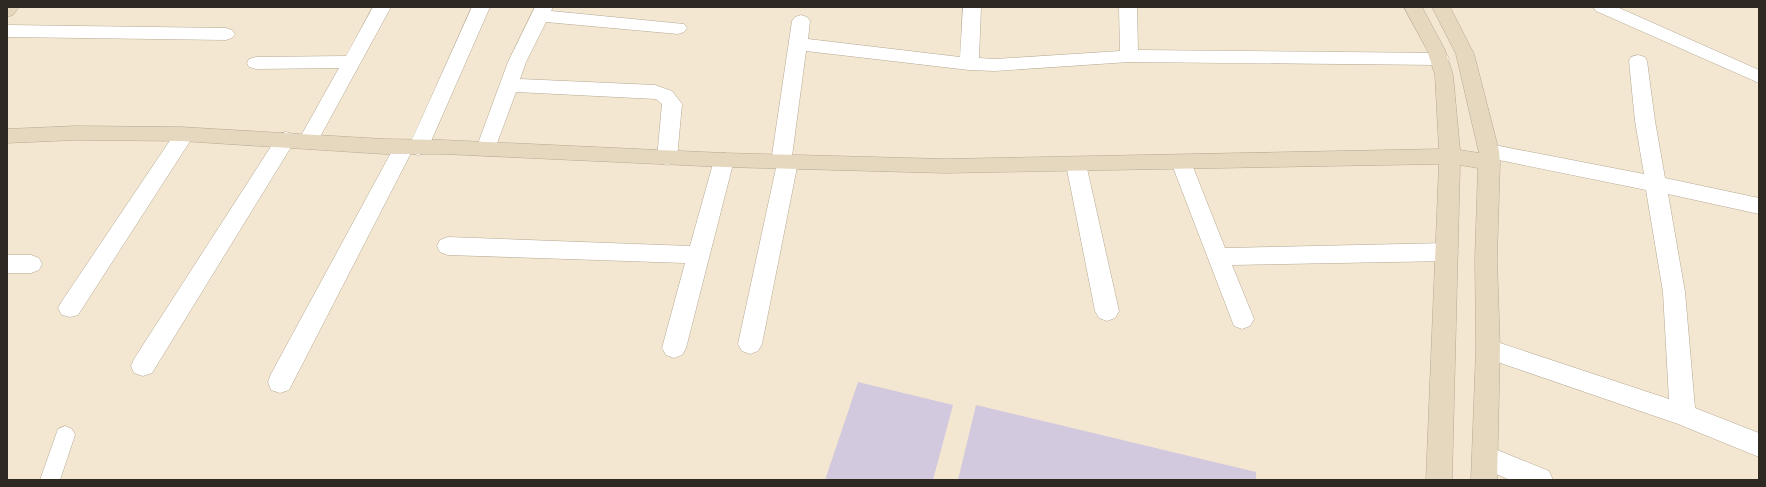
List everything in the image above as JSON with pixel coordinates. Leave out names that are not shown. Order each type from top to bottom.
[{"type":"street","points":[[7,10],[10,7]]},
{"type":"street","points":[[308,141],[382,7]]},
{"type":"street","points":[[280,382],[410,148],[481,7]]},
{"type":"street","points":[[969,64],[972,7]]},
{"type":"street","points":[[1128,7],[1129,56]]},
{"type":"street","points":[[1413,7],[1440,58],[1444,75],[1450,156],[1439,480]]},
{"type":"street","points":[[1441,7],[1464,54],[1489,157],[1486,258],[1488,349],[1484,468],[1540,480]]},
{"type":"street","points":[[1602,7],[1759,77]]},
{"type":"street","points":[[486,149],[517,62],[542,12],[678,28]]},
{"type":"street","points":[[750,344],[784,162],[801,21]]},
{"type":"street","points":[[7,31],[226,34]]},
{"type":"street","points":[[798,44],[969,64],[995,65],[1129,56],[1440,58]]},
{"type":"street","points":[[1638,61],[1645,120],[1674,292],[1683,415]]},
{"type":"street","points":[[256,63],[352,62]]},
{"type":"street","points":[[509,85],[655,92],[664,94],[669,98],[672,104],[667,158]]},
{"type":"street","points":[[7,136],[53,133],[184,135],[286,139],[410,148],[443,147],[667,158],[945,166],[1450,156],[1489,157],[1657,184],[1759,206]]},
{"type":"street","points":[[70,308],[184,135]]},
{"type":"street","points":[[143,366],[286,139]]},
{"type":"street","points":[[674,348],[700,255],[724,160]]},
{"type":"street","points":[[1181,162],[1242,318]]},
{"type":"street","points":[[1076,164],[1108,312]]},
{"type":"street","points":[[448,246],[700,255]]},
{"type":"street","points":[[1218,257],[1447,252]]},
{"type":"street","points":[[7,264],[31,264]]},
{"type":"street","points":[[1488,349],[1683,415],[1759,445]]},
{"type":"lane","points":[[50,480],[65,435]]},
{"type":"building","points":[[858,382],[953,405],[933,480],[825,480]]},
{"type":"building","points":[[976,405],[1256,472],[1256,480],[958,480]]}]
